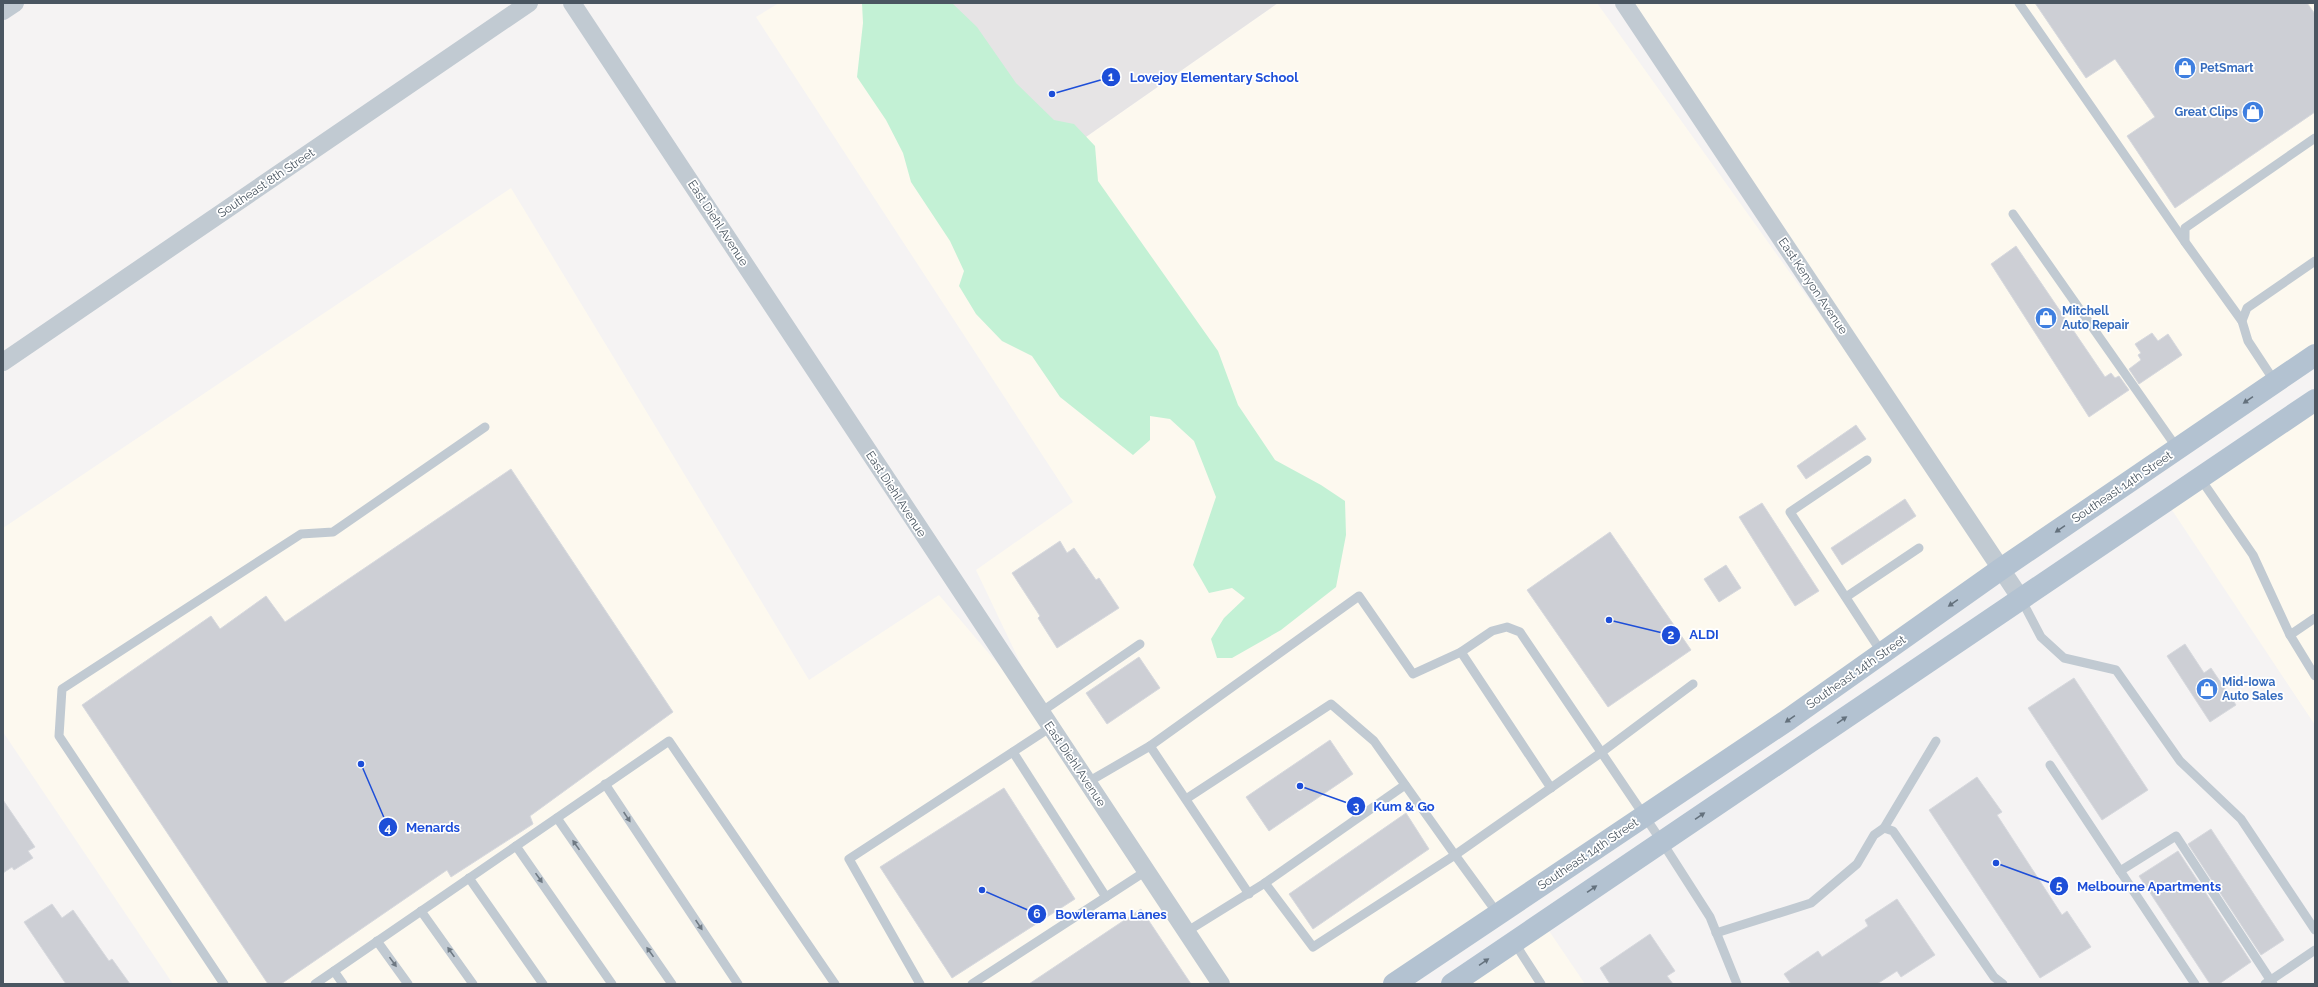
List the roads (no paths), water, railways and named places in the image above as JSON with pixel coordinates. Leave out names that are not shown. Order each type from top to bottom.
[{"type":"main road","name":"Southeast 14th Street","points":[[1394,984],[1789,720],[2002,569],[2315,355]]},
{"type":"main road","points":[[1452,984],[2315,400]]},
{"type":"street","points":[[3,11],[15,3]]},
{"type":"street","name":"Southeast 8th Street","points":[[3,362],[529,3]]},
{"type":"street","name":"East Diehl Avenue","points":[[572,3],[1221,984]]},
{"type":"street","name":"East Kenyon Avenue","points":[[1624,3],[2021,599]]},
{"type":"lane","points":[[2019,3],[2185,242],[2242,321],[2248,341],[2275,382]]},
{"type":"lane","points":[[2185,242],[2185,228],[2315,138]]},
{"type":"lane","points":[[2013,214],[2178,449]]},
{"type":"lane","points":[[2242,321],[2247,308],[2315,261]]},
{"type":"lane","points":[[224,984],[59,736],[62,689],[302,534],[333,532],[485,427]]},
{"type":"lane","points":[[1867,460],[1790,512],[1882,653]]},
{"type":"lane","points":[[2200,478],[2253,556],[2290,635],[2315,676]]},
{"type":"lane","points":[[1846,597],[1919,548]]},
{"type":"lane","points":[[1088,782],[1150,746],[1359,596],[1413,674],[1461,652],[1492,631],[1507,627],[1520,632],[1662,842],[1710,917],[1737,984]]},
{"type":"lane","points":[[2021,599],[2041,637],[2064,658],[2116,670],[2180,761],[2242,819],[2315,930]]},
{"type":"lane","points":[[2290,635],[2315,618]]},
{"type":"lane","points":[[1041,712],[1140,644]]},
{"type":"lane","points":[[1461,652],[1551,788]]},
{"type":"lane","points":[[1265,883],[1313,946],[1455,855],[1602,752],[1693,684]]},
{"type":"lane","points":[[1186,799],[1331,704],[1374,741],[1498,914]]},
{"type":"lane","points":[[920,984],[849,859],[1051,727]]},
{"type":"lane","points":[[315,984],[669,741],[835,984]]},
{"type":"lane","points":[[1716,933],[1812,904],[1857,864],[1874,835],[1884,828],[1936,741]]},
{"type":"lane","points":[[1150,746],[1249,894]]},
{"type":"lane","points":[[1013,752],[1106,897]]},
{"type":"lane","points":[[2050,765],[2195,984]]},
{"type":"lane","points":[[605,784],[738,984]]},
{"type":"lane","points":[[1186,932],[1249,894],[1405,785]]},
{"type":"lane","points":[[557,818],[672,984]]},
{"type":"lane","points":[[1884,828],[1893,831],[1994,977],[2003,984]]},
{"type":"lane","points":[[2120,871],[2176,836],[2270,983],[2315,950]]},
{"type":"lane","points":[[516,846],[612,984]]},
{"type":"lane","points":[[972,984],[1146,871]]},
{"type":"lane","points":[[469,878],[543,984]]},
{"type":"lane","points":[[421,911],[473,984]]},
{"type":"lane","points":[[378,941],[408,984]]},
{"type":"lane","points":[[1514,942],[1541,984]]},
{"type":"lane","points":[[334,971],[343,984]]},
{"type":"place","name":"PetSmart","points":[[2185,68]]},
{"type":"place","name":"Lovejoy Elementary School","points":[[1052,94]]},
{"type":"place","name":"Great Clips","points":[[2253,112]]},
{"type":"place","name":"Mitchell Auto Repair","points":[[2046,318]]},
{"type":"place","name":"ALDI","points":[[1609,620]]},
{"type":"place","name":"Mid-Iowa Auto Sales","points":[[2207,689]]},
{"type":"place","name":"Menards","points":[[361,764]]},
{"type":"place","name":"Kum & Go","points":[[1300,786]]},
{"type":"place","name":"Melbourne Apartments","points":[[1996,863]]},
{"type":"place","name":"Bowlerama Lanes","points":[[982,890]]}]
